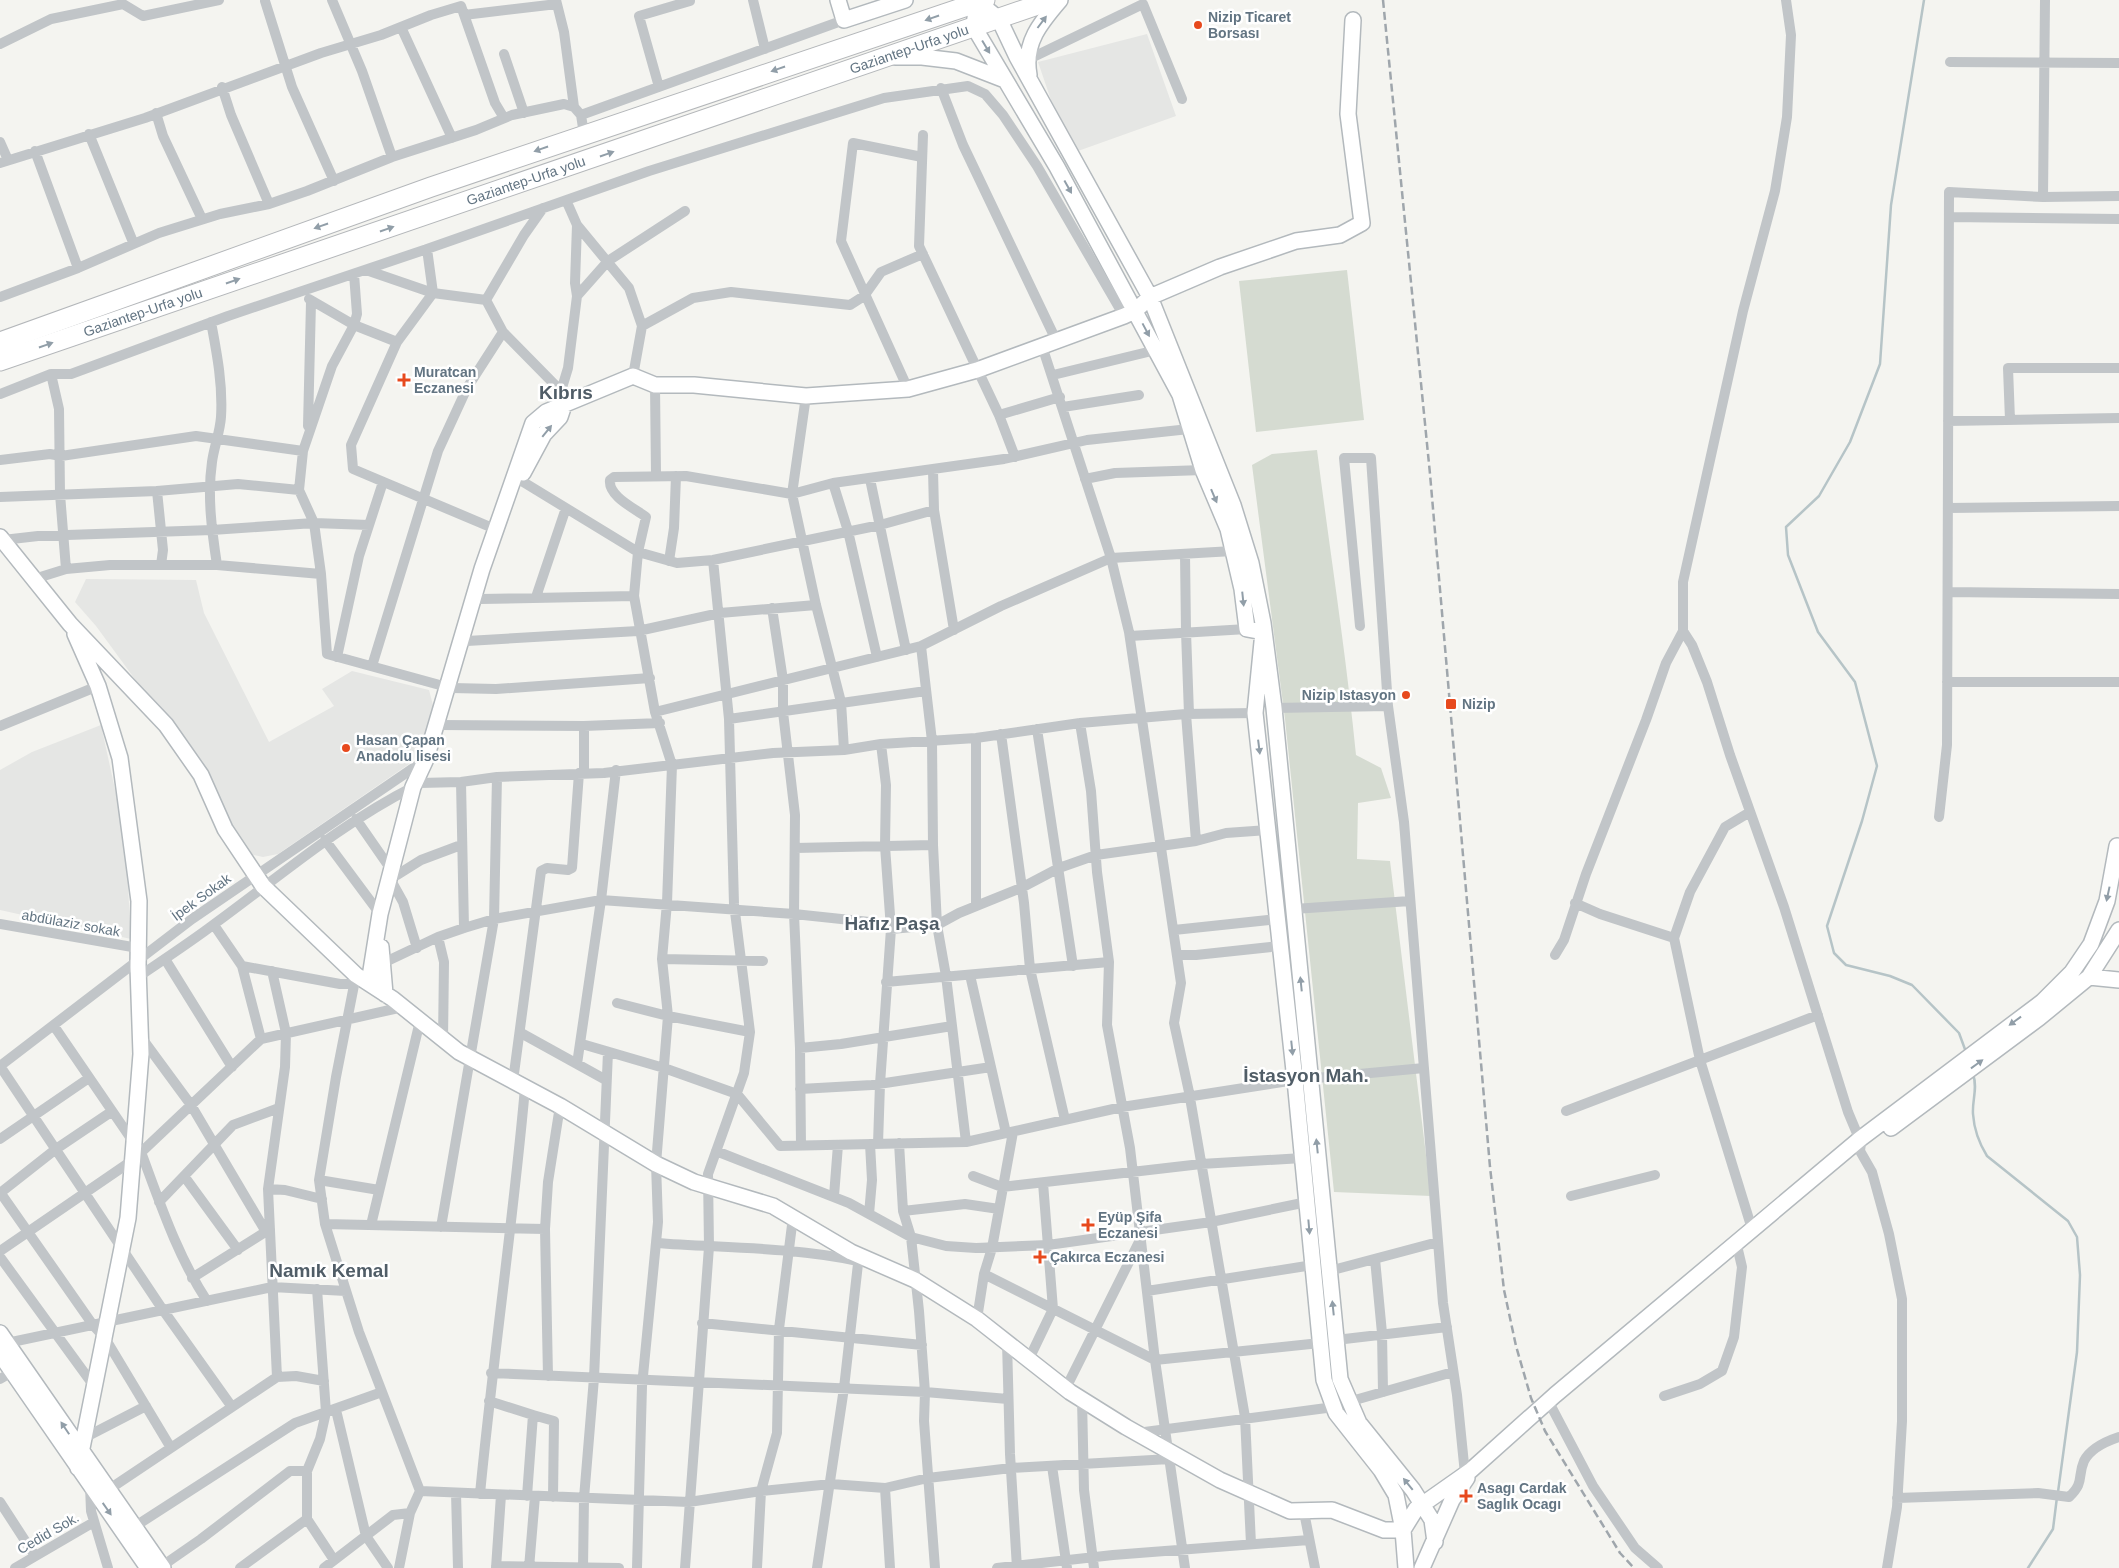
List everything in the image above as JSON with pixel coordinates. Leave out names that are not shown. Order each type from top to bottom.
[{"type":"highway","name":"Gaziantep-Urfa yolu","points":[[0,361],[888,58],[1052,0]]},
{"type":"highway","name":"Gaziantep-Urfa yolu","points":[[0,342],[228,259],[584,134],[980,1]]},
{"type":"main road","points":[[838,0],[844,20],[905,0]]},
{"type":"main road","points":[[1031,81],[1026,60],[1038,26],[1060,0]]},
{"type":"main road","points":[[1406,1568],[1403,1530],[1396,1495],[1381,1470],[1336,1413],[1341,1404],[1340,1379],[1274,708],[1263,623],[1250,563],[1234,505],[1150,297],[1031,81],[999,18],[980,1],[974,27],[1056,167],[1130,313],[1156,350],[1180,395],[1203,470],[1228,529],[1242,589],[1247,629],[1263,632],[1255,713],[1295,1080],[1324,1380],[1341,1404],[1359,1423],[1423,1505],[1432,1520],[1435,1542]]},
{"type":"main road","points":[[417,785],[439,725],[495,529],[533,424],[546,412],[564,400],[633,376],[655,385],[694,385],[806,396],[908,389],[977,370],[1130,313],[1150,297],[1220,266],[1296,241],[1340,235],[1362,224],[1348,114],[1353,20]]},
{"type":"main road","points":[[888,58],[922,57],[956,62],[1005,80]]},
{"type":"main road","points":[[385,994],[381,964],[381,939],[417,785],[520,480],[544,434],[560,417],[564,400]]},
{"type":"main road","points":[[1,538],[70,624],[166,725],[201,775],[225,829],[259,880],[360,981],[385,994],[443,1040],[472,1059],[560,1106],[656,1164],[708,1186],[773,1206],[859,1258],[915,1280],[977,1319],[1082,1399],[1170,1455],[1220,1480],[1290,1511],[1332,1510],[1384,1530],[1403,1530]]},
{"type":"main road","points":[[70,624],[98,686],[120,758],[139,901],[140,1036],[136,1152],[128,1218],[122,1248],[100,1324],[105,1338],[81,1444],[78,1468]]},
{"type":"main road","points":[[1993,1045],[2042,1002],[2072,972],[2091,944],[2107,901],[2119,840]]},
{"type":"main road","points":[[360,981],[380,914],[394,877]]},
{"type":"main road","points":[[1403,1530],[1416,1509],[1465,1474],[1562,1389],[1752,1229],[1953,1074],[2089,977],[2119,930]]},
{"type":"main road","points":[[2089,977],[2119,980]]},
{"type":"main road","points":[[1422,1568],[1452,1500],[1464,1481],[1860,1145]]},
{"type":"main road","points":[[2,1343],[6,1376],[90,1486],[158,1568]]},
{"type":"main road","points":[[2,1343],[81,1444],[158,1568]]},
{"type":"street","points":[[0,44],[51,19],[122,2],[143,16],[219,0]]},
{"type":"street","points":[[277,0],[264,1],[284,66],[334,180]]},
{"type":"street","points":[[332,0],[351,44],[392,157]]},
{"type":"street","points":[[754,0],[765,49]]},
{"type":"street","points":[[1555,955],[1564,940],[1575,903],[1646,720],[1666,663],[1682,631],[1684,573],[1743,311],[1775,191],[1786,126],[1791,35],[1786,0]]},
{"type":"street","points":[[2043,197],[2044,0]]},
{"type":"street","points":[[659,87],[639,16],[690,1]]},
{"type":"street","points":[[0,142],[4,161],[156,113],[222,87],[401,27],[431,15],[462,7],[557,2],[577,111],[584,134]]},
{"type":"street","points":[[1026,60],[1143,4],[1182,99]]},
{"type":"street","points":[[462,7],[495,103],[504,118]]},
{"type":"street","points":[[0,295],[78,268],[133,242],[202,219],[269,204],[392,157],[452,138],[504,118],[564,104],[577,111],[659,87],[844,20]]},
{"type":"street","points":[[401,27],[452,138]]},
{"type":"street","points":[[504,54],[524,113]]},
{"type":"street","points":[[1950,62],[2119,64]]},
{"type":"street","points":[[0,394],[51,374],[71,374],[211,322],[428,249],[649,171],[884,98],[941,88],[968,86],[985,94],[1003,115],[1130,313]]},
{"type":"street","points":[[222,87],[231,115],[269,204]]},
{"type":"street","points":[[941,88],[963,145],[1049,343],[1053,375],[1111,558],[1130,636],[1181,982],[1174,1023],[1190,1098],[1245,1417],[1251,1544]]},
{"type":"street","points":[[156,113],[162,136],[202,219]]},
{"type":"street","points":[[89,134],[133,242]]},
{"type":"street","points":[[923,135],[919,246],[999,415],[1015,457]]},
{"type":"street","points":[[908,389],[864,296],[841,241],[853,143],[922,157]]},
{"type":"street","points":[[35,151],[78,268]]},
{"type":"street","points":[[1939,817],[1946,745],[1949,192],[2043,197],[2119,196]]},
{"type":"street","points":[[566,200],[577,225],[629,288],[642,326],[633,376]]},
{"type":"street","points":[[486,300],[542,208]]},
{"type":"street","points":[[577,296],[608,261],[685,211]]},
{"type":"street","points":[[1948,217],[2119,219]]},
{"type":"street","points":[[564,400],[577,296],[575,283],[577,225]]},
{"type":"street","points":[[428,249],[433,293],[397,342],[351,445],[353,470],[495,529]]},
{"type":"street","points":[[642,326],[693,298],[730,292],[850,305],[864,296],[881,272],[923,254]]},
{"type":"street","points":[[366,270],[433,293],[486,300]]},
{"type":"street","points":[[354,274],[357,314],[354,325],[332,366],[303,451],[299,490],[314,523],[321,574],[327,654],[449,688],[496,689],[650,678]]},
{"type":"street","points":[[302,291],[311,302],[354,325],[397,342]]},
{"type":"street","points":[[486,300],[503,332],[564,400]]},
{"type":"street","points":[[308,437],[311,302]]},
{"type":"street","points":[[211,322],[220,377],[221,419],[212,463],[211,486],[212,530],[217,565]]},
{"type":"street","points":[[372,666],[438,451],[467,388],[503,332]]},
{"type":"street","points":[[1053,375],[1156,350]]},
{"type":"street","points":[[2010,420],[2008,368],[2119,368]]},
{"type":"street","points":[[51,374],[59,409],[60,494],[66,569]]},
{"type":"street","points":[[655,385],[656,475]]},
{"type":"street","points":[[999,415],[1061,402],[1139,395]]},
{"type":"street","points":[[806,396],[792,494],[816,605],[841,702],[844,750]]},
{"type":"street","points":[[1948,421],[2119,418]]},
{"type":"street","points":[[636,1568],[643,1380],[658,1222],[656,1164],[668,1016],[662,960],[667,903],[672,765],[655,712],[650,678],[638,631],[634,596],[638,552],[646,516],[613,492],[610,480],[614,478],[656,475],[676,476],[792,494],[833,483],[1015,457],[1074,442],[1189,429]]},
{"type":"street","points":[[0,460],[50,454],[61,456],[196,436],[303,451]]},
{"type":"street","points":[[1360,626],[1344,458],[1371,458],[1388,706],[1404,822],[1438,1242],[1465,1474]]},
{"type":"street","points":[[933,470],[934,510],[954,630]]},
{"type":"street","points":[[1085,479],[1115,473],[1203,470]]},
{"type":"street","points":[[669,561],[674,528],[676,476]]},
{"type":"street","points":[[870,479],[906,650]]},
{"type":"street","points":[[520,480],[638,552],[677,563],[713,560],[880,525],[934,510]]},
{"type":"street","points":[[336,657],[359,556],[383,482]]},
{"type":"street","points":[[833,483],[848,531],[877,658]]},
{"type":"street","points":[[0,497],[157,491],[238,484],[299,490]]},
{"type":"street","points":[[157,491],[162,532],[161,565]]},
{"type":"street","points":[[1948,508],[2119,506]]},
{"type":"street","points":[[536,597],[566,508]]},
{"type":"street","points":[[1,538],[212,530],[314,523],[369,525]]},
{"type":"street","points":[[655,712],[921,646],[1001,606],[1111,558],[1233,551]]},
{"type":"street","points":[[1185,554],[1188,714],[1196,841]]},
{"type":"street","points":[[685,1568],[688,1502],[709,1247],[708,1174],[744,1073],[750,1032],[734,904],[729,719],[720,612],[713,560]]},
{"type":"street","points":[[34,579],[66,569],[161,565],[217,565],[321,574]]},
{"type":"street","points":[[1948,592],[2119,594]]},
{"type":"street","points":[[480,599],[634,596]]},
{"type":"street","points":[[467,641],[638,631],[720,612],[816,605]]},
{"type":"street","points":[[772,608],[783,680],[783,712],[795,814],[794,914],[800,1048],[801,1146]]},
{"type":"street","points":[[1130,636],[1247,629]]},
{"type":"street","points":[[1682,631],[1692,645],[1707,682],[1784,907],[1848,1112],[1872,1172],[1889,1234],[1902,1298],[1903,1366],[1897,1498],[1887,1568]]},
{"type":"street","points":[[921,646],[932,741],[933,845],[938,925],[966,1142]]},
{"type":"street","points":[[1947,682],[2119,682]]},
{"type":"street","points":[[0,726],[98,686]]},
{"type":"street","points":[[729,719],[926,691]]},
{"type":"street","points":[[1274,708],[1388,706]]},
{"type":"street","points":[[138,963],[165,958],[214,925],[259,880],[356,819],[417,785],[461,782],[497,776],[581,773],[730,759],[773,753],[787,754],[844,750],[881,744],[976,738],[1080,723],[1142,717],[1255,713]]},
{"type":"street","points":[[439,725],[584,726],[660,723]]},
{"type":"street","points":[[1080,723],[1091,791],[1096,855],[1109,962],[1107,1025],[1132,1172],[1155,1360],[1185,1568]]},
{"type":"street","points":[[480,1494],[491,1373],[510,1228],[521,1033],[536,910],[544,868],[568,870],[572,868],[584,726]]},
{"type":"street","points":[[1037,729],[1074,966]]},
{"type":"street","points":[[1001,734],[1030,969],[1066,1120]]},
{"type":"street","points":[[976,738],[976,906]]},
{"type":"street","points":[[869,1214],[891,929],[885,846],[886,785],[881,744]]},
{"type":"street","name":"İpek Sokak","points":[[0,1066],[138,963],[192,919],[259,880],[426,759]]},
{"type":"street","points":[[577,1064],[582,1044],[616,770]]},
{"type":"street","points":[[441,1227],[472,1059],[494,919],[497,776]]},
{"type":"street","points":[[461,782],[464,928]]},
{"type":"street","points":[[1750,812],[1725,827],[1690,892],[1674,938],[1700,1060],[1752,1229]]},
{"type":"street","points":[[356,819],[394,877],[417,948]]},
{"type":"street","points":[[381,964],[438,937],[494,919],[536,910],[601,900],[667,903],[794,914],[880,923],[891,929],[938,925],[976,906],[1021,888],[1059,868],[1096,855],[1160,844],[1196,841],[1226,834],[1268,830]]},
{"type":"street","points":[[325,840],[380,914]]},
{"type":"street","points":[[394,877],[421,860],[461,845]]},
{"type":"street","points":[[795,848],[933,845]]},
{"type":"street","points":[[1294,909],[1410,901]]},
{"type":"street","points":[[1575,903],[1600,914],[1674,938]]},
{"type":"street","points":[[1174,930],[1278,919]]},
{"type":"street","name":"abdülaziz sokak","points":[[0,924],[138,963]]},
{"type":"street","points":[[214,925],[242,966],[261,1039]]},
{"type":"street","points":[[438,937],[444,962],[443,1040]]},
{"type":"street","points":[[1177,955],[1196,956],[1280,946]]},
{"type":"street","points":[[165,958],[232,1067]]},
{"type":"street","points":[[662,960],[763,961]]},
{"type":"street","points":[[886,982],[1109,962]]},
{"type":"street","points":[[242,966],[340,984],[360,981],[347,1020],[319,1180],[325,1224],[358,1332],[420,1491],[410,1513],[399,1568]]},
{"type":"street","points":[[272,971],[286,1034],[285,1067],[268,1189],[268,1230],[277,1377]]},
{"type":"street","points":[[970,975],[991,1067],[1010,1132],[999,1210],[992,1248],[984,1274],[977,1319]]},
{"type":"street","points":[[617,1003],[668,1016],[750,1032]]},
{"type":"street","points":[[0,1251],[27,1231],[86,1194],[191,1105],[261,1039],[403,1007]]},
{"type":"street","points":[[1566,1111],[1818,1015]]},
{"type":"street","points":[[371,1225],[420,1021]]},
{"type":"street","points":[[54,1026],[136,1152],[192,1278],[207,1301]]},
{"type":"street","points":[[800,1048],[841,1044],[952,1026]]},
{"type":"street","points":[[521,1033],[606,1080]]},
{"type":"street","points":[[140,1036],[191,1105],[268,1230]]},
{"type":"street","points":[[582,1044],[664,1068],[737,1094],[780,1146],[966,1142],[1122,1108],[1295,1080],[1424,1068]]},
{"type":"street","points":[[583,1567],[584,1498],[594,1378],[608,1052]]},
{"type":"street","points":[[0,1066],[163,1310],[232,1407]]},
{"type":"street","points":[[800,1090],[880,1084],[991,1067]]},
{"type":"street","points":[[0,1139],[89,1078]]},
{"type":"street","points":[[548,1376],[545,1229],[548,1182],[560,1106]]},
{"type":"street","points":[[158,1202],[233,1125],[279,1108]]},
{"type":"street","points":[[100,1324],[27,1231],[0,1193],[56,1149],[111,1112]]},
{"type":"street","points":[[899,1143],[903,1211],[911,1237],[922,1345],[925,1392],[924,1421],[935,1568]]},
{"type":"street","points":[[834,1196],[838,1145]]},
{"type":"street","points":[[716,1151],[834,1196],[911,1237],[946,1246],[992,1248],[1048,1245],[1140,1235],[1307,1202]]},
{"type":"street","points":[[974,1176],[1002,1187],[1201,1164],[1302,1158]]},
{"type":"street","points":[[1571,1196],[1655,1175]]},
{"type":"street","points":[[184,1176],[199,1194],[238,1250]]},
{"type":"street","points":[[319,1180],[379,1190]]},
{"type":"street","points":[[1028,1359],[1053,1309],[1043,1183]]},
{"type":"street","points":[[268,1189],[285,1190],[322,1199]]},
{"type":"street","points":[[903,1211],[965,1204],[999,1210]]},
{"type":"street","points":[[757,1568],[760,1491],[777,1434],[779,1329],[793,1217]]},
{"type":"street","points":[[325,1224],[545,1229]]},
{"type":"street","points":[[192,1278],[268,1230]]},
{"type":"street","points":[[1066,1388],[1140,1235]]},
{"type":"street","points":[[1329,1271],[1438,1242]]},
{"type":"street","points":[[656,1243],[818,1252],[859,1258],[831,1484],[817,1568]]},
{"type":"street","points":[[1664,1396],[1700,1384],[1722,1371],[1734,1337],[1742,1266],[1738,1250]]},
{"type":"street","points":[[0,1257],[94,1386]]},
{"type":"street","points":[[1375,1259],[1382,1334],[1382,1392]]},
{"type":"street","points":[[1147,1291],[1313,1265]]},
{"type":"street","points":[[984,1274],[1155,1360],[1320,1343]]},
{"type":"street","points":[[2,1343],[272,1287],[346,1291]]},
{"type":"street","points":[[317,1289],[324,1381],[331,1411],[366,1536],[388,1568]]},
{"type":"street","points":[[702,1323],[779,1329],[922,1345]]},
{"type":"street","points":[[1336,1340],[1447,1327]]},
{"type":"street","points":[[105,1338],[171,1448]]},
{"type":"street","points":[[1007,1342],[1016,1568]]},
{"type":"street","points":[[1137,1433],[1341,1404],[1454,1372]]},
{"type":"street","points":[[491,1373],[925,1392],[1008,1399]]},
{"type":"street","points":[[108,1490],[277,1377],[296,1376],[324,1381]]},
{"type":"street","points":[[134,1527],[295,1423],[382,1392]]},
{"type":"street","points":[[1082,1399],[1084,1490],[1094,1563]]},
{"type":"street","points":[[488,1401],[554,1421],[553,1497]]},
{"type":"street","points":[[81,1444],[146,1406]]},
{"type":"street","points":[[1552,1408],[1593,1486],[1635,1548],[1658,1568]]},
{"type":"street","points":[[331,1411],[307,1471],[307,1519],[328,1565],[393,1515],[410,1513]]},
{"type":"street","points":[[529,1567],[533,1416]]},
{"type":"street","points":[[1897,1498],[2038,1493],[2069,1497],[2079,1488],[2084,1460],[2102,1443],[2119,1437]]},
{"type":"street","points":[[420,1491],[688,1502],[760,1491],[831,1484],[885,1488],[928,1478],[1011,1468],[1083,1465],[1170,1455]]},
{"type":"street","points":[[1052,1466],[1067,1564]]},
{"type":"street","points":[[158,1568],[201,1539],[290,1471],[307,1471]]},
{"type":"street","points":[[90,1486],[91,1511],[108,1568]]},
{"type":"street","points":[[885,1488],[890,1568]]},
{"type":"street","points":[[456,1493],[458,1568]]},
{"type":"street","points":[[502,1494],[496,1567],[619,1568]]},
{"type":"street","points":[[0,1502],[36,1556]]},
{"type":"street","points":[[1304,1512],[1315,1568]]},
{"type":"street","points":[[240,1568],[307,1519]]},
{"type":"street","name":"Cedid Sok.","points":[[22,1566],[94,1522]]},
{"type":"street","points":[[997,1568],[1094,1563],[1182,1550],[1310,1540]]},
{"type":"shaded area","points":[[1147,34],[1176,116],[1078,151],[1051,100],[1038,62]]},
{"type":"shaded area","points":[[1347,270],[1364,420],[1256,432],[1239,281]]},
{"type":"shaded area","points":[[1317,450],[1343,641],[1356,755],[1381,768],[1391,798],[1358,803],[1357,859],[1390,861],[1431,1196],[1334,1192],[1285,719],[1252,465],[1272,454]]},
{"type":"shaded area","points":[[86,579],[196,580],[204,613],[269,742],[334,706],[322,689],[352,671],[429,690],[434,709],[417,754],[412,762],[278,854],[263,857],[250,854],[240,846],[197,764],[96,626],[75,602]]},
{"type":"shaded area","points":[[101,725],[121,817],[127,869],[131,939],[0,910],[0,770],[32,752]]},
{"type":"waterway","points":[[1924,0],[1891,205],[1880,364],[1850,442],[1819,496],[1786,527],[1788,555],[1818,632],[1855,682],[1877,766],[1862,821],[1827,926],[1834,953],[1846,965],[1890,976],[1912,985],[1959,1033],[1966,1052]]},
{"type":"waterway","points":[[1973,1074],[1975,1084],[1974,1125],[1979,1141],[1987,1156],[2068,1221],[2077,1237],[2080,1275],[2077,1352],[2058,1492]]},
{"type":"waterway","points":[[2028,1568],[2053,1529],[2057,1497]]},
{"type":"railway","points":[[1383,0],[1430,474],[1490,1167],[1504,1290],[1516,1346],[1531,1398],[1545,1431],[1620,1553],[1634,1568]]},
{"type":"place","name":"Nizip Ticaret Borsası","points":[[1198,25]]},
{"type":"place","name":"Muratcan Eczanesi","points":[[404,380]]},
{"type":"place","name":"Nizip Istasyon","points":[[1406,695]]},
{"type":"place","name":"Nizip","points":[[1451,704]]},
{"type":"place","name":"Hasan Çapan Anadolu lisesi","points":[[346,748]]},
{"type":"place","name":"Eyüp Şifa Eczanesi","points":[[1088,1225]]},
{"type":"place","name":"Çakırca Eczanesi","points":[[1040,1257]]},
{"type":"place","name":"Asagı Cardak Saglık Ocagı","points":[[1466,1496]]},
{"type":"district","name":"Kıbrıs","points":[[566,392]]},
{"type":"district","name":"Hafız Paşa","points":[[892,923]]},
{"type":"district","name":"İstasyon Mah.","points":[[1306,1075]]},
{"type":"district","name":"Namık Kemal","points":[[329,1270]]}]
